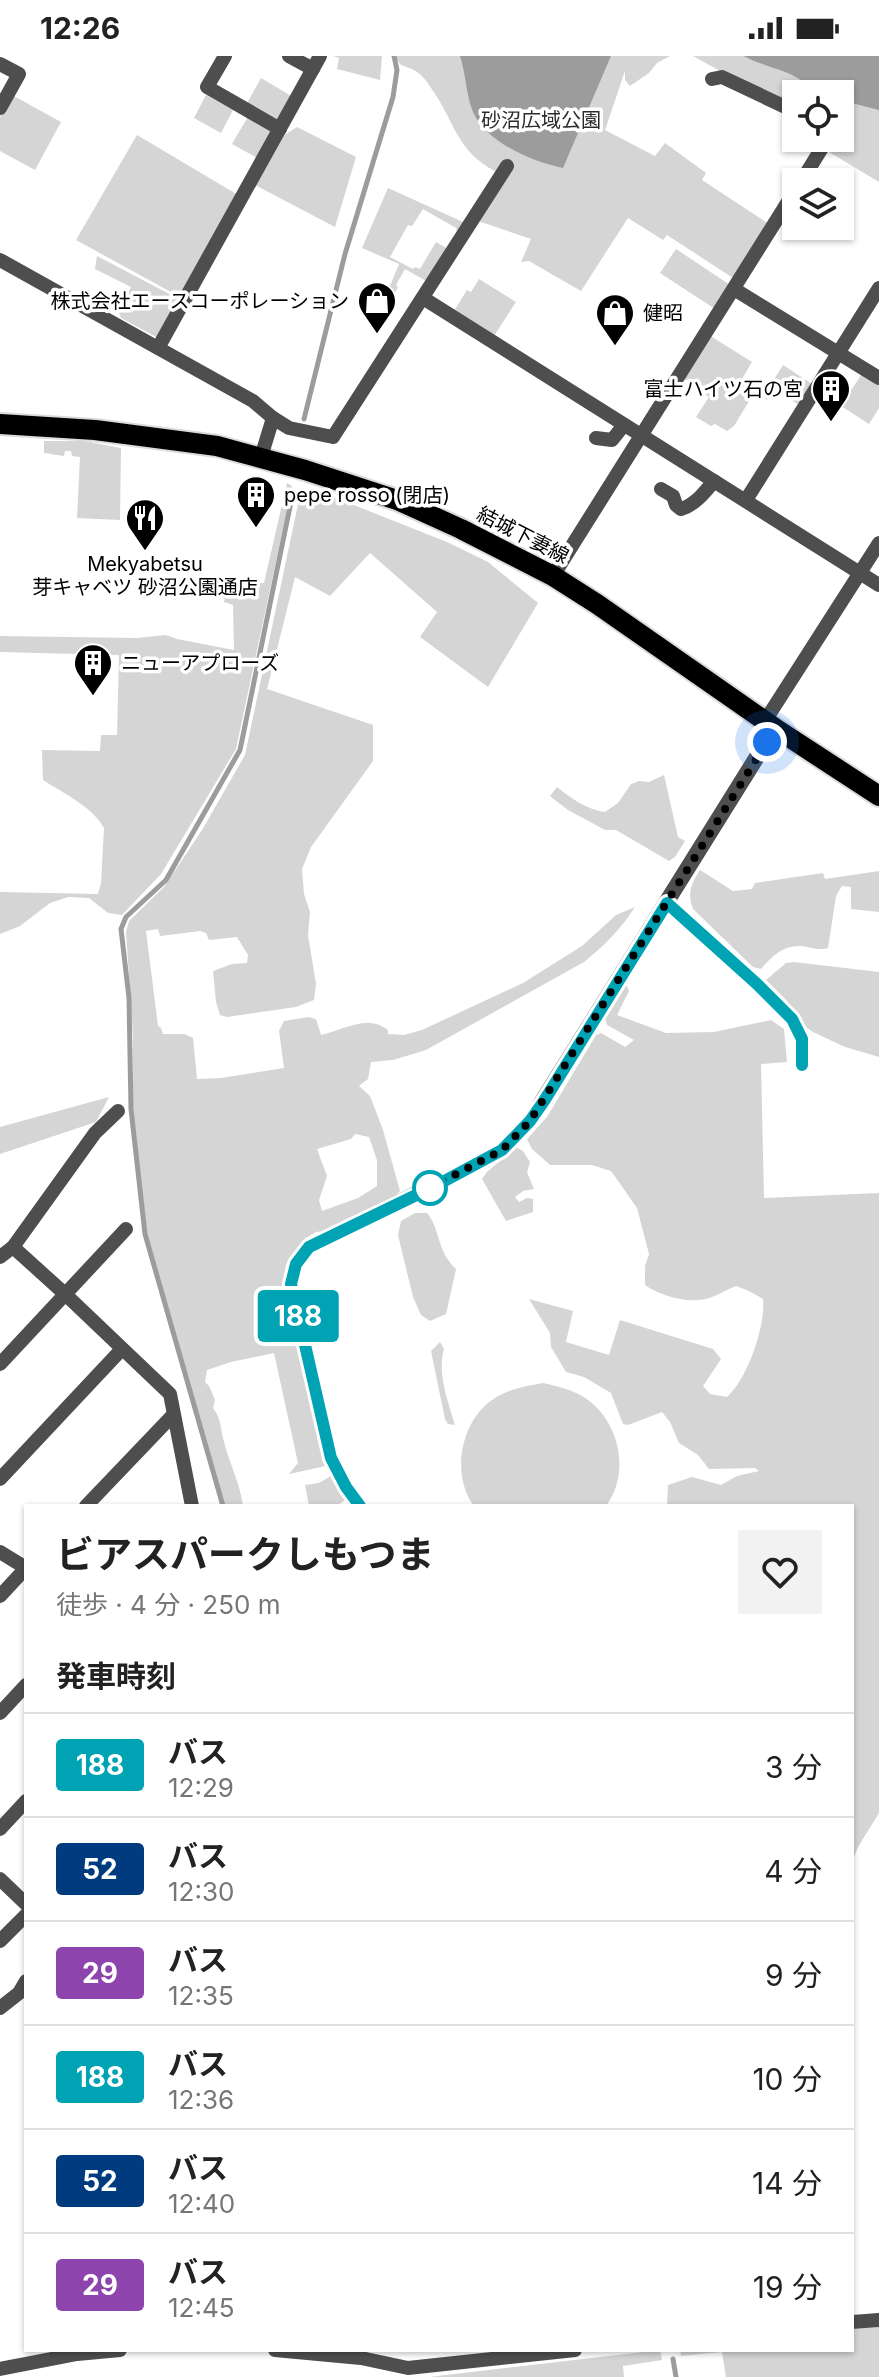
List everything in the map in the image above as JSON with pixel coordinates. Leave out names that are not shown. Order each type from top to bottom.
[{"type":"main road","name":"結城下妻線","points":[[0,424],[95,430],[217,446],[397,500],[553,576],[879,796]]},
{"type":"street","points":[[225,56],[207,87],[280,129]]},
{"type":"street","points":[[158,348],[317,62],[289,56]]},
{"type":"street","points":[[0,64],[19,74],[0,108]]},
{"type":"street","points":[[712,79],[722,77],[782,105]]},
{"type":"street","points":[[0,260],[253,401],[289,428],[333,437],[507,166]]},
{"type":"street","points":[[553,576],[782,212]]},
{"type":"street","points":[[746,500],[879,288]]},
{"type":"street","points":[[734,289],[879,378]]},
{"type":"street","points":[[423,298],[879,585]]},
{"type":"street","points":[[261,457],[273,418]]},
{"type":"street","points":[[596,438],[612,440],[624,425]]},
{"type":"street","points":[[661,489],[673,496],[681,509],[702,496],[714,481]]},
{"type":"street","points":[[359,1504],[331,1458],[291,1284],[296,1264],[309,1247],[485,1160],[517,1136],[544,1101],[667,903],[879,543]]},
{"type":"street","points":[[667,903],[792,1019],[802,1039],[802,1065]]},
{"type":"street","points":[[0,1257],[13,1247],[95,1133],[118,1111]]},
{"type":"street","points":[[0,1364],[126,1229]]},
{"type":"street","points":[[13,1247],[170,1394],[192,1504]]},
{"type":"street","points":[[0,1479],[122,1349]]},
{"type":"street","points":[[88,1504],[173,1415]]},
{"type":"street","points":[[0,1552],[24,1567]]},
{"type":"street","points":[[0,1596],[24,1570]]},
{"type":"street","points":[[0,1713],[24,1687]]},
{"type":"street","points":[[0,1829],[24,1803]]},
{"type":"street","points":[[0,1879],[24,1902]]},
{"type":"street","points":[[0,1941],[24,1917]]},
{"type":"street","points":[[0,2008],[19,1993],[24,1984]]},
{"type":"street","points":[[854,2322],[879,2320]]},
{"type":"street","points":[[0,2369],[98,2352]]},
{"type":"street","points":[[296,2352],[361,2358],[408,2368],[556,2352]]},
{"type":"green space","points":[[333,56],[382,56],[380,80],[337,69],[339,58]]},
{"type":"green space","name":"砂沼広域公園","points":[[396,56],[670,56],[630,86],[625,80],[625,71],[605,130],[655,156],[665,143],[706,173],[702,180],[769,224],[733,278],[667,235],[663,240],[628,218],[581,291],[529,261],[521,262],[531,239],[478,221],[495,171],[464,145],[426,80],[401,64]]},
{"type":"green space","points":[[693,56],[879,56],[879,182],[829,152],[854,152],[854,80],[782,80],[782,102]]},
{"type":"green space","points":[[261,78],[293,97],[279,121],[247,103]]},
{"type":"green space","points":[[12,95],[61,122],[35,170],[0,151],[0,117]]},
{"type":"green space","points":[[206,95],[233,110],[221,133],[194,118]]},
{"type":"green space","points":[[249,115],[272,131],[259,159],[232,144]]},
{"type":"green space","points":[[297,127],[356,157],[335,227],[255,185],[280,138]]},
{"type":"green space","points":[[137,135],[238,195],[180,297],[76,240]]},
{"type":"green space","points":[[388,188],[463,222],[457,232],[456,228],[423,209],[412,226],[408,225],[390,257],[413,269],[420,269],[436,242],[448,249],[428,282],[405,269],[393,297],[382,295],[386,285],[390,286],[399,264],[362,248]]},
{"type":"green space","points":[[676,249],[730,285],[715,309],[660,273]]},
{"type":"green space","points":[[97,256],[181,300],[160,339],[121,318],[119,313],[131,287],[95,269]]},
{"type":"green space","points":[[479,279],[516,302],[494,336],[454,311],[467,290],[471,292]]},
{"type":"green space","points":[[709,335],[752,362],[739,384],[754,393],[734,426],[727,431],[696,417],[709,397],[683,378]]},
{"type":"green space","points":[[783,365],[812,384],[799,405],[774,389],[767,400],[763,397]]},
{"type":"green space","points":[[863,372],[879,383],[879,408],[869,424],[841,406]]},
{"type":"green space","points":[[44,441],[84,441],[121,448],[120,520],[77,518],[80,457],[72,456],[71,451],[65,451],[64,456],[44,453]]},
{"type":"green space","points":[[287,483],[292,486],[236,749],[161,874],[122,915],[108,913],[89,898],[68,897],[50,903],[20,926],[0,934],[0,892],[98,894],[104,828],[85,807],[43,780],[42,750],[100,751],[101,735],[117,735],[119,655],[0,652],[0,636],[137,638],[166,635],[234,650],[233,605],[224,602],[227,581],[264,583]]},
{"type":"green space","points":[[301,490],[314,494],[321,492],[447,542],[488,562],[538,603],[488,687],[420,637],[437,612],[370,553],[330,596],[295,577],[267,689],[373,725],[373,761],[311,847],[302,869],[304,894],[310,912],[308,935],[316,984],[314,1000],[296,1007],[227,1017],[220,1015],[213,971],[232,964],[247,963],[248,955],[237,937],[209,940],[206,933],[200,931],[160,936],[158,929],[146,931],[158,1026],[163,1034],[184,1034],[193,1038],[197,1079],[284,1068],[279,1031],[284,1021],[308,1017],[316,1019],[321,1035],[363,1023],[380,1025],[388,1030],[388,1034],[404,1035],[422,1030],[523,983],[582,946],[616,915],[635,907],[612,937],[584,962],[426,1050],[393,1060],[371,1062],[368,1079],[359,1086],[370,1096],[400,1191],[389,1202],[304,1239],[286,1265],[283,1282],[326,1466],[289,1474],[298,1463],[274,1353],[207,1370],[205,1382],[215,1400],[213,1408],[219,1419],[243,1504],[223,1504],[147,1234],[133,1108],[133,1034],[126,932],[129,921],[164,887],[202,830],[245,755]],"holes":[[[355,1134],[369,1137],[377,1160],[377,1186],[358,1198],[322,1211],[319,1200],[327,1176],[317,1149],[351,1139]]]},
{"type":"green space","points":[[664,775],[678,837],[685,841],[669,861],[616,830],[605,830],[568,810],[550,796],[557,787],[586,806],[605,812],[618,803],[631,784],[649,782]]},
{"type":"green space","points":[[700,870],[733,891],[752,889],[755,883],[823,873],[825,879],[879,871],[879,912],[851,909],[851,887],[842,886],[836,896],[828,948],[789,947],[761,969],[753,967],[693,909],[691,889]]},
{"type":"green space","points":[[786,963],[879,972],[879,1057],[845,1047],[799,1022],[786,1000],[766,980]]},
{"type":"green space","points":[[626,984],[629,991],[617,1015],[666,1033],[714,1032],[771,1020],[784,1029],[787,1062],[761,1064],[764,1198],[879,1193],[879,1813],[854,1857],[854,1504],[667,1504],[668,1485],[692,1477],[721,1485],[737,1476],[759,1471],[755,1468],[709,1469],[698,1455],[679,1443],[662,1412],[628,1425],[623,1424],[611,1393],[584,1377],[566,1372],[551,1347],[550,1333],[529,1299],[573,1311],[566,1342],[609,1355],[620,1320],[713,1349],[721,1359],[703,1386],[710,1394],[727,1397],[748,1366],[758,1337],[763,1299],[749,1291],[736,1286],[715,1296],[686,1300],[668,1296],[645,1285],[645,1266],[649,1254],[637,1208],[611,1171],[592,1165],[550,1165],[532,1149],[527,1139],[547,1117],[596,1035],[601,1033],[625,1047],[634,1040],[607,1025],[605,1017]]},
{"type":"green space","points":[[109,1097],[96,1122],[0,1154],[0,1127]]},
{"type":"green space","points":[[516,1147],[530,1162],[527,1172],[534,1189],[523,1191],[515,1197],[519,1202],[533,1199],[533,1212],[506,1221],[482,1179]]},
{"type":"green space","points":[[415,1213],[427,1213],[445,1255],[456,1269],[446,1314],[430,1321],[421,1315],[413,1297],[398,1235],[401,1221]]},
{"type":"green space","points":[[440,1342],[444,1349],[444,1387],[455,1425],[448,1424],[445,1419],[431,1351]]},
{"type":"green space","points":[[543,1383],[563,1388],[582,1396],[603,1414],[619,1453],[618,1480],[607,1504],[473,1504],[462,1479],[461,1463],[467,1433],[483,1407],[518,1388]]},
{"type":"green space","points":[[331,1476],[345,1500],[340,1504],[309,1504],[305,1485],[319,1483]]},
{"type":"green space","points":[[879,2327],[879,2377],[726,2377],[722,2352],[854,2352],[854,2329]]},
{"type":"green space","points":[[643,2352],[660,2352],[662,2360],[623,2366],[624,2377],[429,2377]]},
{"type":"green space","points":[[680,2352],[722,2352],[681,2356]]},
{"type":"shaded area","points":[[460,56],[611,56],[563,168],[525,156],[489,133],[473,112]]},
{"type":"shaded area","points":[[744,56],[879,56],[879,110],[854,104],[854,80],[802,80]]},
{"type":"waterway","points":[[304,419],[345,254],[393,97],[397,70],[394,56]]},
{"type":"waterway","points":[[222,1504],[145,1234],[131,1109],[129,998],[121,929],[126,917],[166,880],[240,750],[293,492]]},
{"type":"waterway","points":[[673,2359],[676,2377]]},
{"type":"bus line","name":"188","points":[[359,1504],[331,1458],[291,1284],[296,1264],[309,1247],[502,1150],[544,1101],[667,903],[792,1019],[802,1039],[802,1065]]},
{"type":"place","name":"株式会社エースコーポレーション","points":[[377,335]]},
{"type":"place","name":"健昭","points":[[615,347]]},
{"type":"place","name":"富士ハイツ石の宮","points":[[831,423]]},
{"type":"place","name":"pepe rosso (閉店)","points":[[256,529]]},
{"type":"place","name":"Mekyabetsu 芽キャベツ 砂沼公園通店","points":[[145,552]]},
{"type":"place","name":"ニューアプローズ","points":[[93,697]]},
{"type":"route","points":[[430,1188],[502,1150],[530,1121],[767,742]]}]
